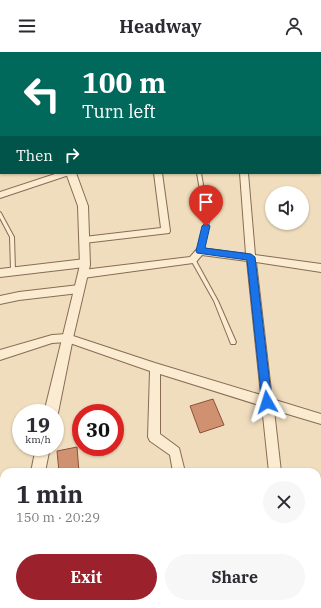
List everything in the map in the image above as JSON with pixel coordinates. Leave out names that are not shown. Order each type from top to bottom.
[{"type":"street","points":[[0,195],[63,174]]},
{"type":"street","points":[[53,404],[85,262],[83,206],[71,174]]},
{"type":"street","points":[[84,240],[166,231],[158,174]]},
{"type":"street","points":[[244,174],[251,257],[275,468]]},
{"type":"street","points":[[83,274],[193,260],[200,251],[321,268]]},
{"type":"street","points":[[0,273],[13,270],[85,262]]},
{"type":"street","points":[[0,300],[19,296],[79,289]]},
{"type":"street","points":[[0,355],[52,339],[67,338],[155,368],[321,420]]},
{"type":"street","points":[[155,368],[154,437],[175,452],[178,468]]},
{"type":"street","points":[[39,468],[41,456]]},
{"type":"lane","points":[[199,174],[204,202],[209,214],[200,251]]},
{"type":"lane","points":[[0,214],[12,237],[13,270]]},
{"type":"lane","points":[[193,260],[216,301],[233,342]]},
{"type":"building","points":[[213,399],[224,425],[200,433],[190,406]]},
{"type":"building","points":[[72,448],[72,456],[78,456],[79,468],[59,468],[57,456],[64,456],[64,450]]},
{"type":"route","points":[[206,226],[200,251],[251,257],[267,402]]}]
